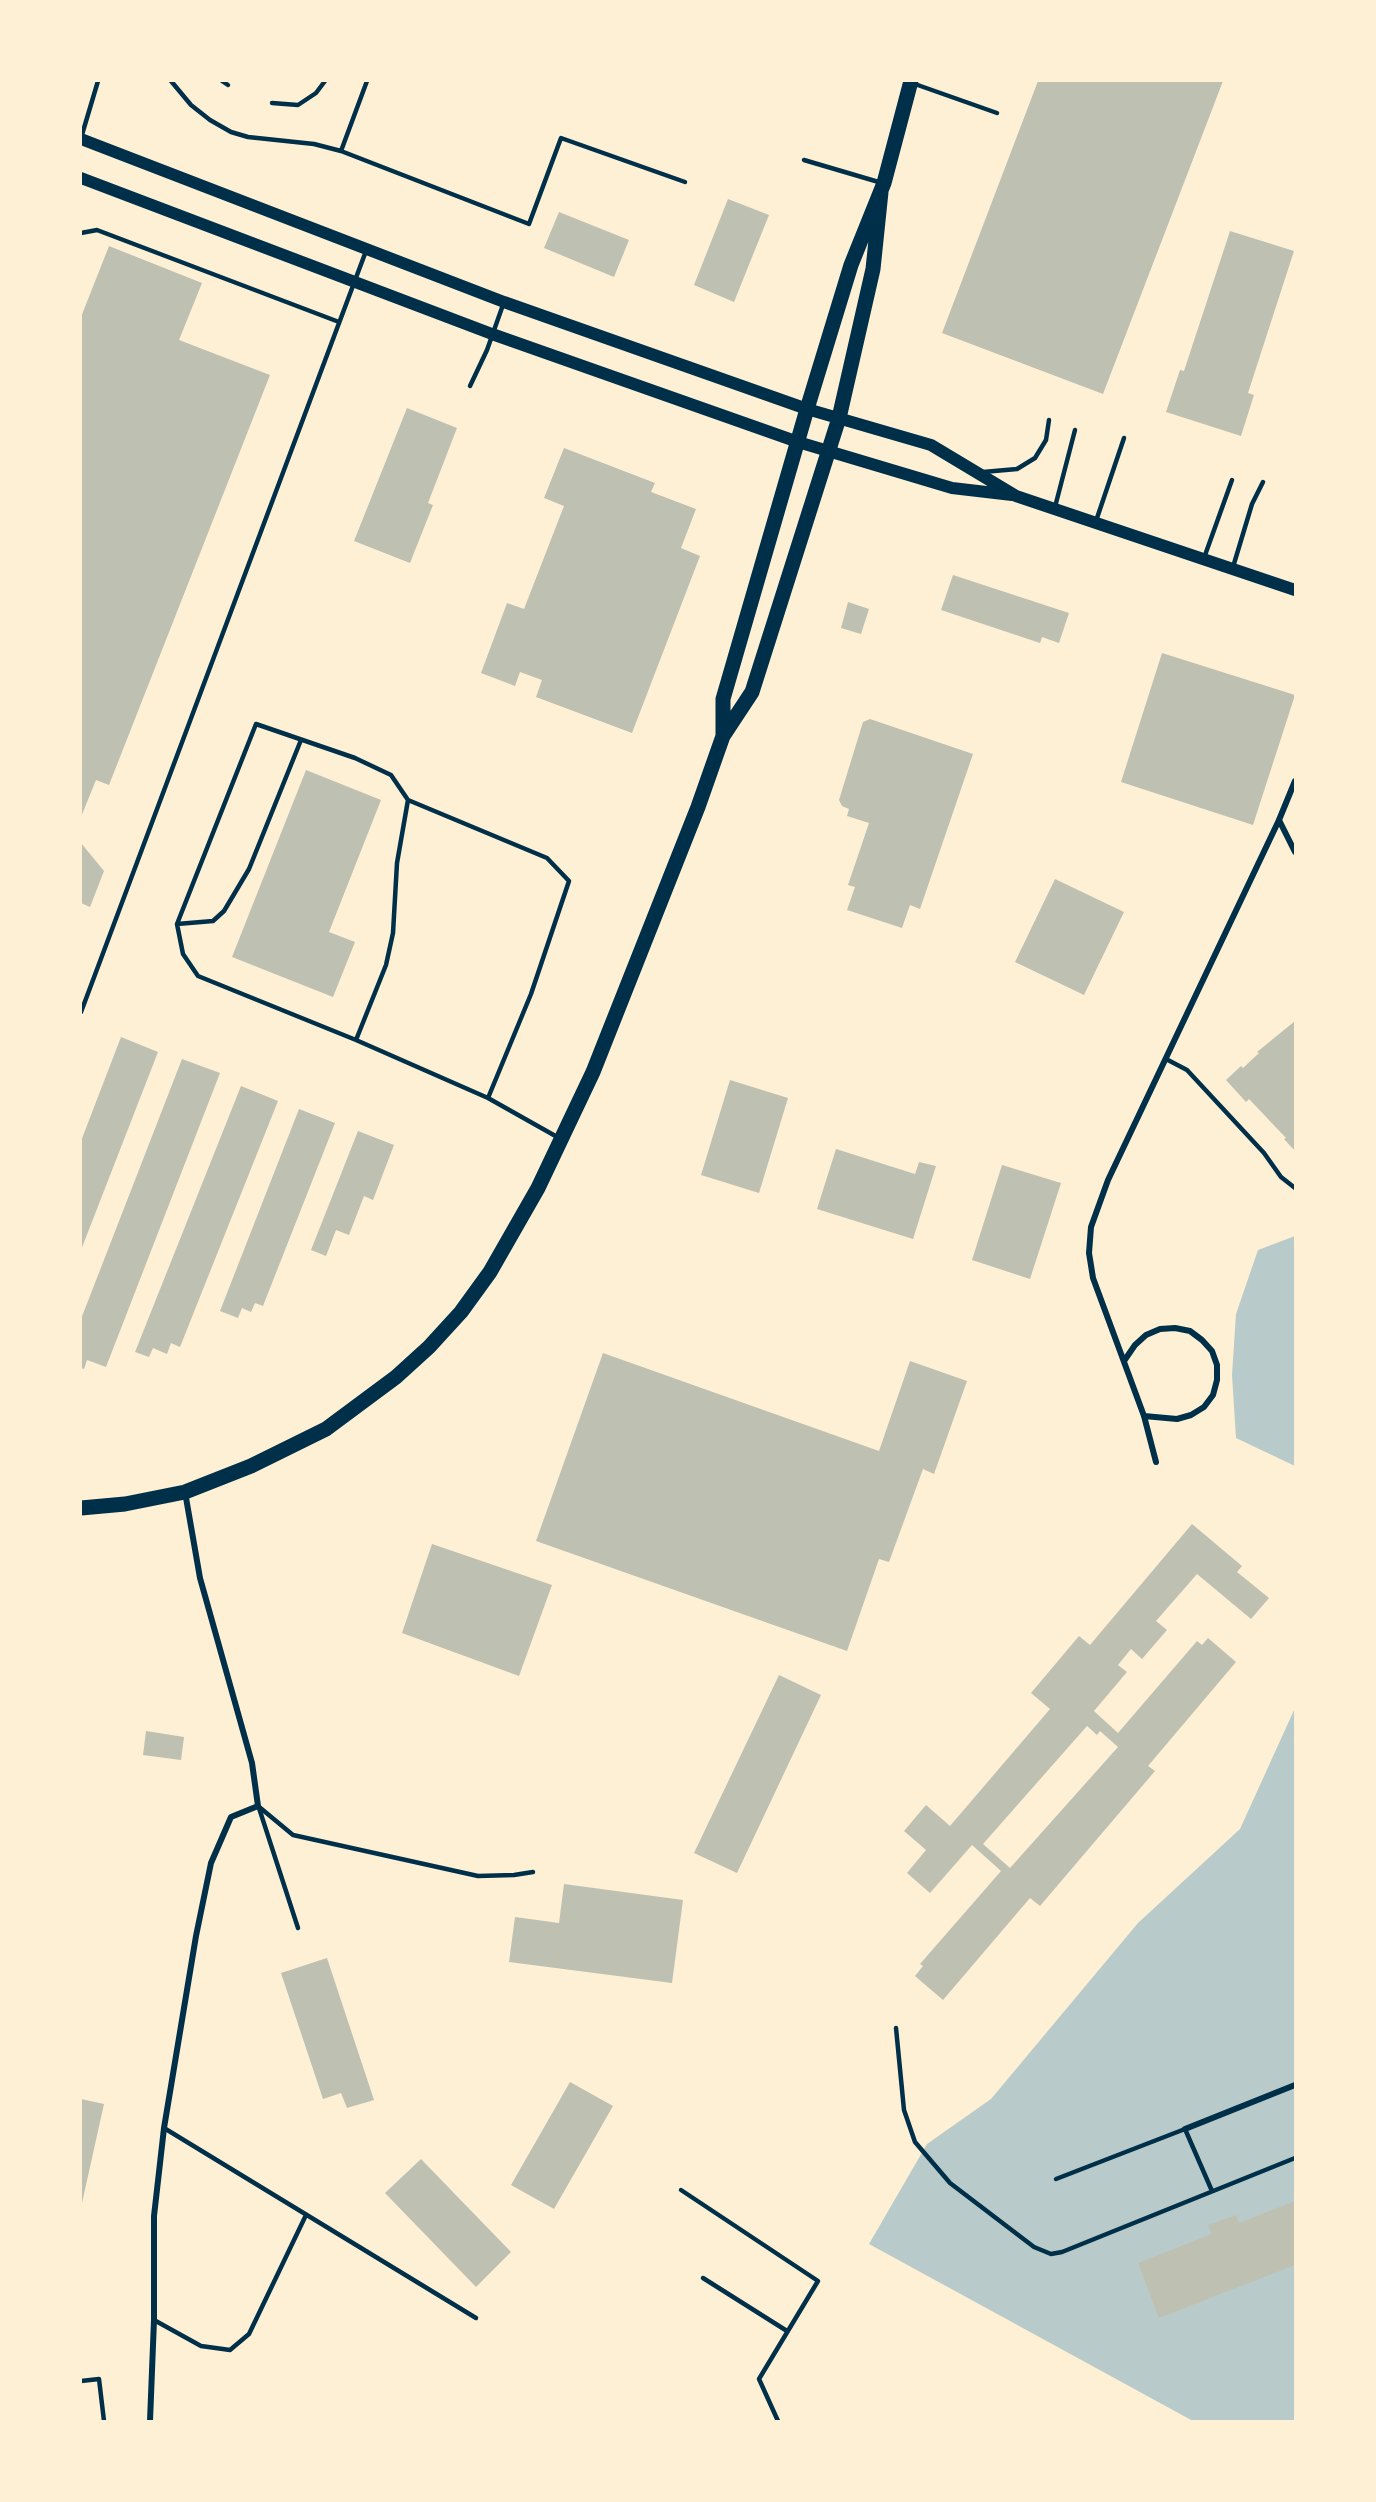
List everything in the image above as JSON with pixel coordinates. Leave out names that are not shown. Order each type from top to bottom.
[{"type":"main road","points":[[723,736],[723,699],[807,409],[851,265],[882,188],[911,82]]},
{"type":"main road","points":[[81,138],[504,302],[807,409],[932,445],[1016,495],[1095,524],[1295,590]]},
{"type":"main road","points":[[81,178],[492,334],[798,442],[952,488],[1016,495]]},
{"type":"main road","points":[[81,1508],[125,1504],[185,1492],[251,1466],[326,1429],[396,1377],[429,1347],[461,1312],[490,1272],[538,1188],[593,1072],[702,798],[723,736],[752,692],[839,418],[873,269],[882,188]]},
{"type":"street","points":[[1156,1462],[1144,1416],[1093,1278],[1089,1253],[1091,1227],[1108,1180],[1279,820],[1295,781]]},
{"type":"street","points":[[1279,820],[1295,852]]},
{"type":"street","points":[[1124,1361],[1135,1345],[1146,1335],[1160,1329],[1175,1328],[1190,1331],[1212,1351],[1217,1365],[1217,1380],[1213,1395],[1204,1407],[1191,1415],[1177,1419],[1144,1416]]},
{"type":"street","points":[[150,2421],[154,2320],[154,2216],[164,2128],[196,1936],[211,1863],[231,1817],[258,1806],[252,1763],[200,1578],[185,1492]]},
{"type":"street","points":[[1185,2129],[1295,2085]]},
{"type":"lane","points":[[81,138],[98,81]]},
{"type":"lane","points":[[171,81],[191,105],[210,120],[231,132],[248,137],[314,144],[341,151],[529,224],[561,138],[685,182]]},
{"type":"lane","points":[[222,81],[228,85]]},
{"type":"lane","points":[[272,103],[298,105],[316,93],[325,81]]},
{"type":"lane","points":[[341,151],[367,81]]},
{"type":"lane","points":[[911,82],[997,113]]},
{"type":"lane","points":[[804,160],[882,188]]},
{"type":"lane","points":[[81,233],[97,230],[339,322]]},
{"type":"lane","points":[[81,1012],[367,249]]},
{"type":"lane","points":[[470,386],[504,302]]},
{"type":"lane","points":[[975,471],[1017,469],[1035,458],[1046,440],[1049,420]]},
{"type":"lane","points":[[1054,509],[1075,430]]},
{"type":"lane","points":[[1095,524],[1124,438]]},
{"type":"lane","points":[[1203,560],[1232,480]]},
{"type":"lane","points":[[1232,569],[1252,504],[1263,482]]},
{"type":"lane","points":[[488,1098],[531,994],[569,881],[547,858],[408,800],[391,775],[355,758],[256,724],[177,924],[183,954],[198,976],[356,1040],[488,1098],[561,1139]]},
{"type":"lane","points":[[177,924],[213,921],[224,911],[249,869],[301,741]]},
{"type":"lane","points":[[356,1040],[388,954],[393,933],[397,863],[408,800]]},
{"type":"lane","points":[[1166,1059],[1187,1070],[1263,1153],[1281,1177],[1295,1188]]},
{"type":"lane","points":[[258,1806],[293,1835],[478,1876],[533,1872]]},
{"type":"lane","points":[[258,1806],[298,1928]]},
{"type":"lane","points":[[896,2028],[904,2110],[915,2142],[950,2183],[1034,2247],[1052,2254],[1062,2252],[1295,2158]]},
{"type":"lane","points":[[164,2128],[476,2318]]},
{"type":"lane","points":[[1056,2179],[1185,2129],[1212,2191]]},
{"type":"lane","points":[[681,2190],[818,2281],[759,2379],[778,2421]]},
{"type":"lane","points":[[154,2320],[201,2346],[230,2350],[249,2334],[306,2215]]},
{"type":"lane","points":[[702,2278],[787,2331]]},
{"type":"lane","points":[[81,2381],[99,2379],[104,2421]]},
{"type":"shaded area","points":[[1295,1236],[1295,1466],[1236,1438],[1232,1375],[1236,1314],[1258,1250]]},
{"type":"shaded area","points":[[1295,1708],[1295,2421],[1193,2421],[869,2244],[927,2144],[991,2099],[1138,1923],[1240,1829]]},
{"type":"building","points":[[1038,81],[1223,81],[1103,394],[942,333]]},
{"type":"building","points":[[728,199],[769,215],[734,302],[694,285]]},
{"type":"building","points":[[559,212],[629,240],[614,277],[544,248]]},
{"type":"building","points":[[1230,231],[1294,251],[1248,393],[1254,395],[1241,436],[1166,412],[1180,370],[1184,371]]},
{"type":"building","points":[[109,246],[202,283],[179,340],[270,375],[109,785],[96,780],[81,817],[81,317]]},
{"type":"building","points":[[407,408],[457,428],[428,503],[433,505],[410,563],[354,541]]},
{"type":"building","points":[[564,448],[655,483],[651,492],[696,509],[681,548],[700,556],[632,733],[536,697],[542,680],[520,672],[515,686],[481,673],[507,603],[524,609],[564,506],[544,498]]},
{"type":"building","points":[[953,575],[1069,613],[1059,643],[1042,637],[1040,643],[941,610]]},
{"type":"building","points":[[848,602],[869,609],[861,634],[841,628]]},
{"type":"building","points":[[1162,653],[1295,695],[1253,825],[1121,782]]},
{"type":"building","points":[[870,719],[973,754],[920,909],[910,905],[902,928],[847,910],[855,887],[848,885],[869,823],[847,816],[849,809],[842,806],[839,800],[863,722]]},
{"type":"building","points":[[306,770],[381,800],[329,932],[355,942],[333,997],[232,957]]},
{"type":"building","points":[[81,843],[104,871],[90,907],[81,903]]},
{"type":"building","points":[[1055,879],[1124,912],[1084,995],[1015,962]]},
{"type":"building","points":[[1295,1021],[1295,1151],[1284,1139],[1286,1138],[1249,1099],[1246,1102],[1226,1080],[1241,1066],[1243,1068],[1259,1053],[1257,1052]]},
{"type":"building","points":[[121,1037],[158,1052],[81,1250],[81,1141]]},
{"type":"building","points":[[182,1059],[220,1073],[106,1367],[87,1360],[84,1369],[81,1368],[81,1319]]},
{"type":"building","points":[[730,1080],[788,1098],[759,1193],[701,1175]]},
{"type":"building","points":[[241,1086],[278,1101],[180,1347],[171,1343],[167,1354],[153,1348],[149,1357],[135,1352]]},
{"type":"building","points":[[299,1109],[335,1123],[263,1306],[255,1303],[251,1312],[242,1308],[238,1318],[220,1311]]},
{"type":"building","points":[[358,1131],[394,1145],[373,1200],[364,1196],[349,1235],[336,1230],[326,1256],[311,1250]]},
{"type":"building","points":[[836,1149],[915,1174],[919,1162],[936,1166],[913,1239],[817,1209]]},
{"type":"building","points":[[1002,1165],[1061,1183],[1030,1279],[972,1260]]},
{"type":"building","points":[[603,1353],[879,1451],[910,1361],[967,1381],[934,1474],[923,1469],[889,1562],[879,1559],[847,1651],[536,1541]]},
{"type":"building","points":[[1192,1524],[1242,1566],[1237,1572],[1269,1598],[1251,1619],[1197,1574],[1156,1621],[1167,1630],[1142,1659],[1131,1649],[1118,1665],[1127,1672],[1094,1711],[1118,1733],[1197,1641],[1202,1645],[1208,1638],[1236,1662],[1148,1766],[1155,1771],[1040,1906],[1030,1898],[943,2000],[915,1976],[923,1966],[920,1964],[1001,1871],[972,1845],[930,1893],[907,1873],[926,1850],[904,1831],[926,1805],[950,1826],[1050,1709],[1031,1693],[1079,1636],[1090,1645]],"holes":[[[1087,1726],[1097,1735],[1100,1731],[1118,1747],[1010,1868],[983,1844]]]},
{"type":"building","points":[[432,1544],[552,1585],[519,1676],[402,1633]]},
{"type":"building","points":[[779,1675],[821,1695],[737,1873],[694,1853]]},
{"type":"building","points":[[146,1731],[184,1737],[181,1760],[143,1755]]},
{"type":"building","points":[[564,1884],[683,1900],[672,1983],[509,1962],[515,1917],[559,1923]]},
{"type":"building","points":[[327,1958],[374,2100],[347,2108],[341,2093],[323,2099],[281,1973]]},
{"type":"building","points":[[570,2082],[613,2106],[554,2209],[511,2185]]},
{"type":"building","points":[[81,2099],[104,2104],[82,2203],[81,2203]]},
{"type":"building","points":[[421,2159],[511,2252],[476,2287],[385,2193]]},
{"type":"building","points":[[1295,2201],[1295,2265],[1159,2318],[1138,2263],[1212,2234],[1208,2225],[1236,2215],[1239,2223]]}]
